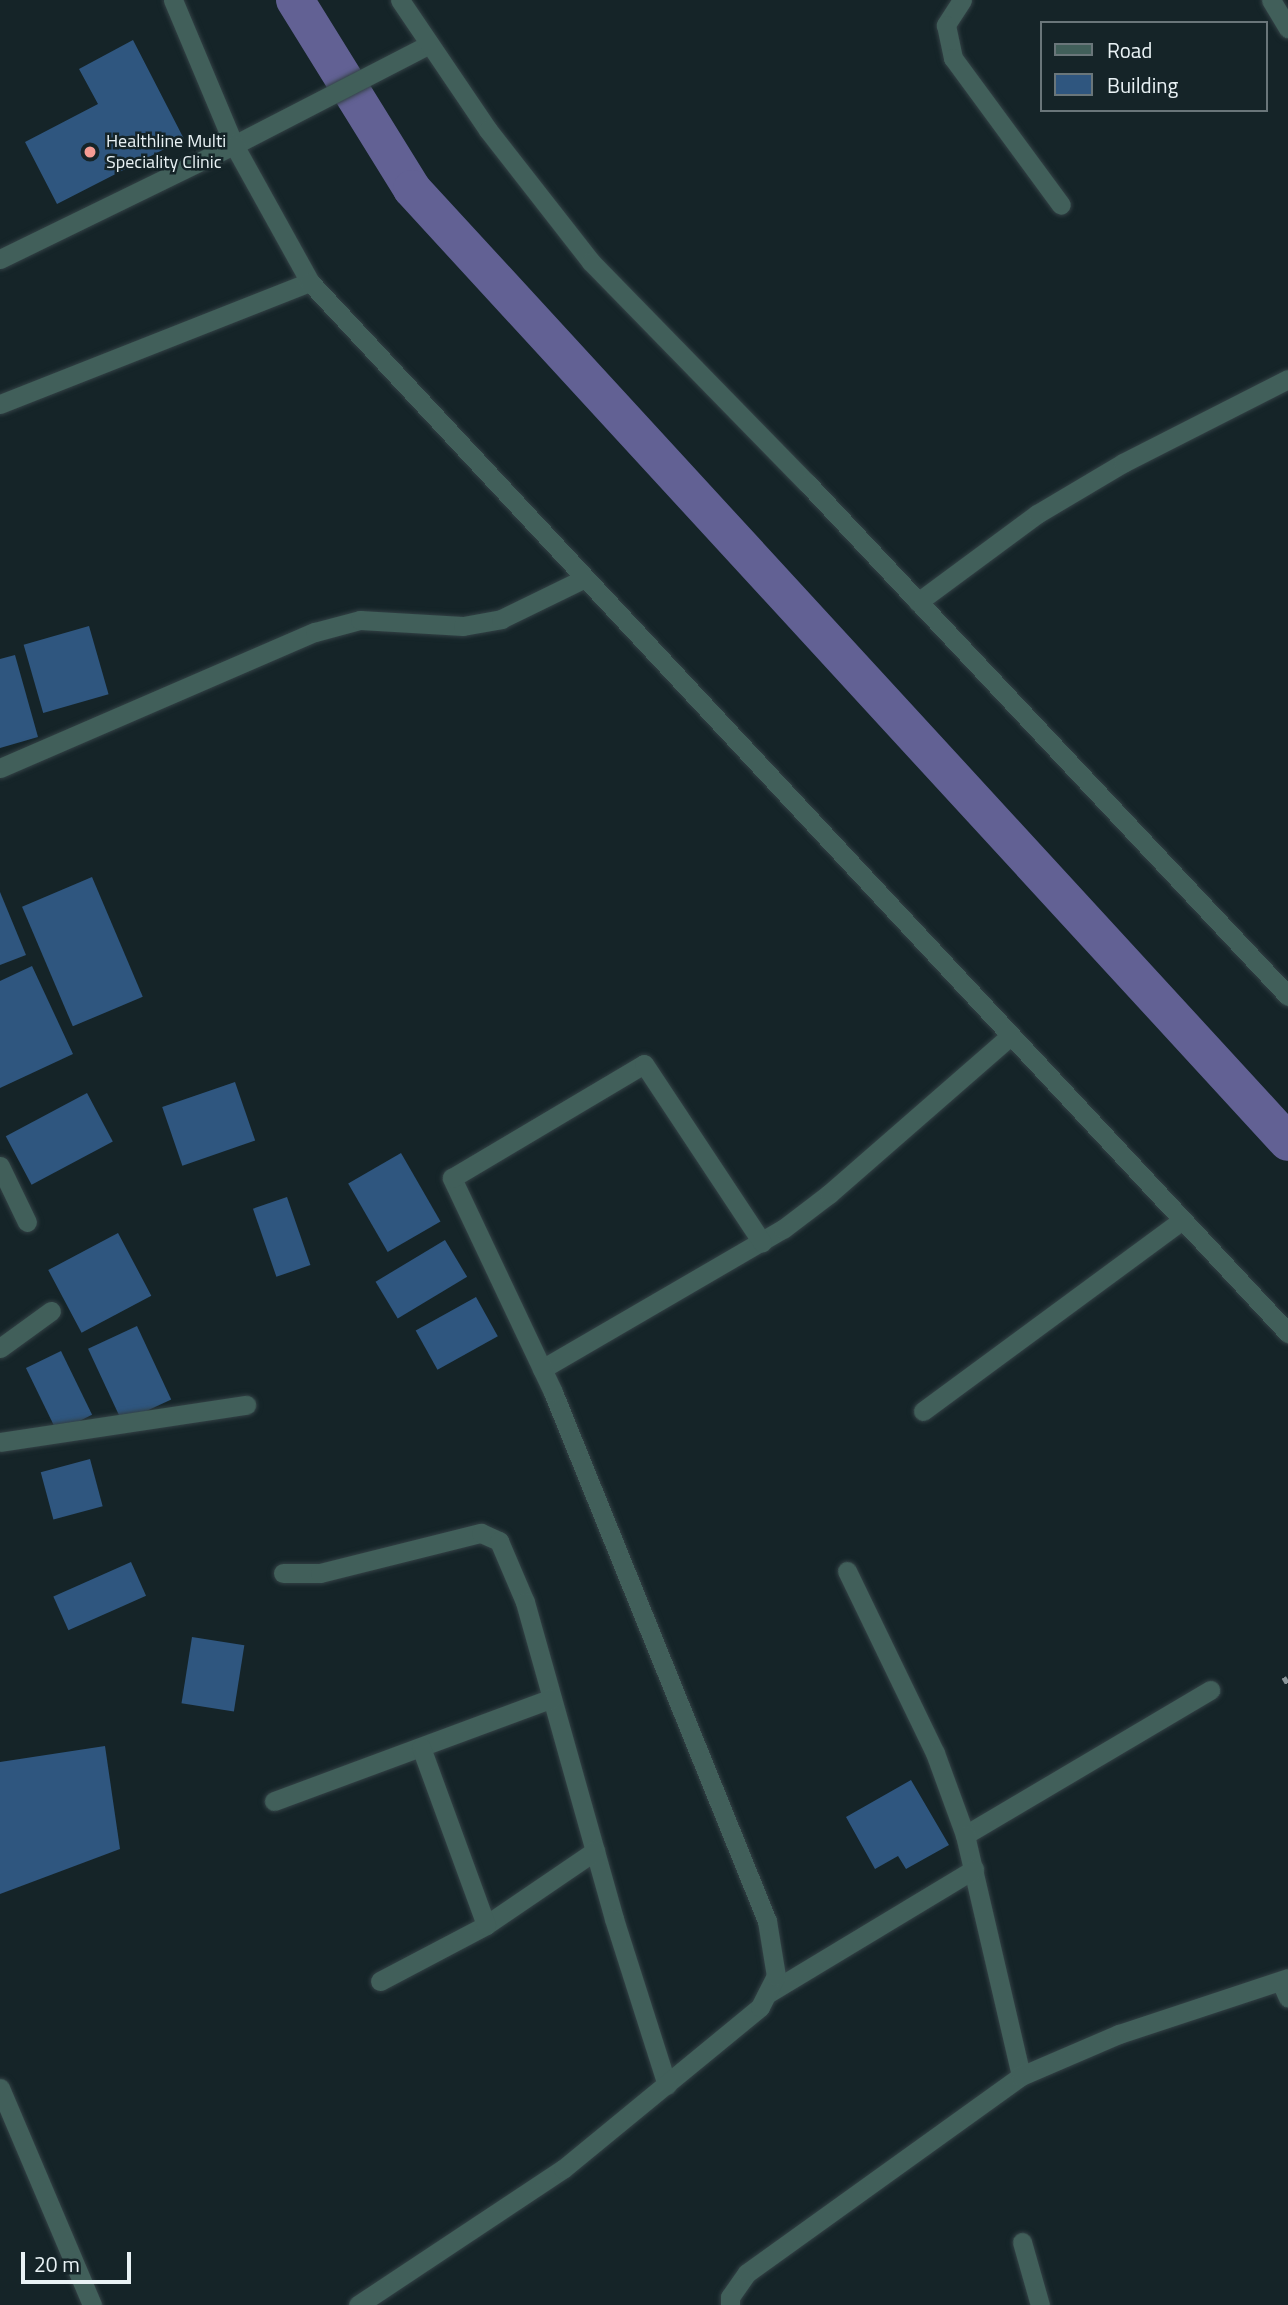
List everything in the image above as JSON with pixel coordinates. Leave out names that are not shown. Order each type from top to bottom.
[{"type":"street","points":[[173,0],[234,145],[310,282],[1288,1333]]},
{"type":"street","points":[[400,0],[488,130],[591,262],[918,602],[1288,996]]},
{"type":"street","points":[[962,0],[946,25],[953,58],[1061,205]]},
{"type":"street","points":[[1271,0],[1288,28]]},
{"type":"street","points":[[0,259],[234,145],[430,44]]},
{"type":"street","points":[[0,404],[310,282]]},
{"type":"street","points":[[918,602],[1069,495],[1288,379]]},
{"type":"street","points":[[0,768],[315,632],[360,620],[463,626],[501,619],[585,578]]},
{"type":"street","points":[[542,1369],[762,1242],[829,1195],[1010,1036]]},
{"type":"street","points":[[358,2305],[564,2169],[760,2007],[776,1976],[767,1921],[542,1369],[452,1178],[644,1064],[762,1242]]},
{"type":"street","points":[[0,1166],[27,1222]]},
{"type":"street","points":[[923,1411],[1182,1220]]},
{"type":"street","points":[[0,1348],[51,1311]]},
{"type":"street","points":[[0,1442],[246,1405]]},
{"type":"street","points":[[283,1573],[320,1573],[481,1533],[499,1541],[512,1564],[595,1851],[667,2085]]},
{"type":"street","points":[[846,1571],[935,1753],[965,1835],[1021,2076]]},
{"type":"street","points":[[965,1835],[1210,1690]]},
{"type":"street","points":[[274,1801],[552,1698]]},
{"type":"street","points":[[421,1747],[486,1925]]},
{"type":"street","points":[[380,1981],[486,1925],[595,1851]]},
{"type":"street","points":[[767,1995],[974,1869]]},
{"type":"street","points":[[730,2305],[730,2297],[747,2273],[1021,2076],[1119,2034],[1286,1986]]},
{"type":"street","points":[[0,2088],[92,2305]]},
{"type":"street","points":[[1021,2242],[1040,2305]]},
{"type":"path","points":[[1284,1677],[1288,1684]]},
{"type":"building","points":[[133,40],[184,139],[57,204],[25,142],[98,104],[79,69]]},
{"type":"building","points":[[89,626],[109,694],[43,713],[24,645]]},
{"type":"building","points":[[15,655],[38,737],[0,748],[0,659]]},
{"type":"building","points":[[92,877],[143,997],[73,1026],[22,907]]},
{"type":"building","points":[[0,892],[26,955],[0,965]]},
{"type":"building","points":[[32,966],[73,1054],[0,1088],[0,981]]},
{"type":"building","points":[[235,1082],[255,1141],[182,1166],[162,1107]]},
{"type":"building","points":[[87,1093],[113,1142],[32,1185],[6,1136]]},
{"type":"building","points":[[401,1153],[440,1221],[388,1252],[348,1184]]},
{"type":"building","points":[[287,1197],[310,1265],[276,1277],[253,1209]]},
{"type":"building","points":[[118,1233],[151,1296],[82,1333],[48,1270]]},
{"type":"building","points":[[445,1240],[467,1277],[398,1319],[376,1282]]},
{"type":"building","points":[[476,1297],[498,1336],[437,1370],[416,1330]]},
{"type":"building","points":[[137,1326],[171,1399],[122,1422],[88,1349]]},
{"type":"building","points":[[61,1351],[92,1415],[57,1432],[26,1368]]},
{"type":"building","points":[[90,1459],[103,1506],[53,1520],[41,1472]]},
{"type":"building","points":[[131,1562],[146,1596],[68,1630],[53,1597]]},
{"type":"building","points":[[192,1637],[244,1645],[234,1711],[182,1703]]},
{"type":"building","points":[[105,1746],[120,1849],[0,1894],[0,1762]]},
{"type":"building","points":[[911,1780],[949,1845],[906,1869],[898,1856],[875,1869],[846,1817]]},
{"type":"waterway","points":[[295,0],[412,189],[1288,1142]]},
{"type":"place","name":"Healthline Multi Speciality Clinic","points":[[90,152]]}]
